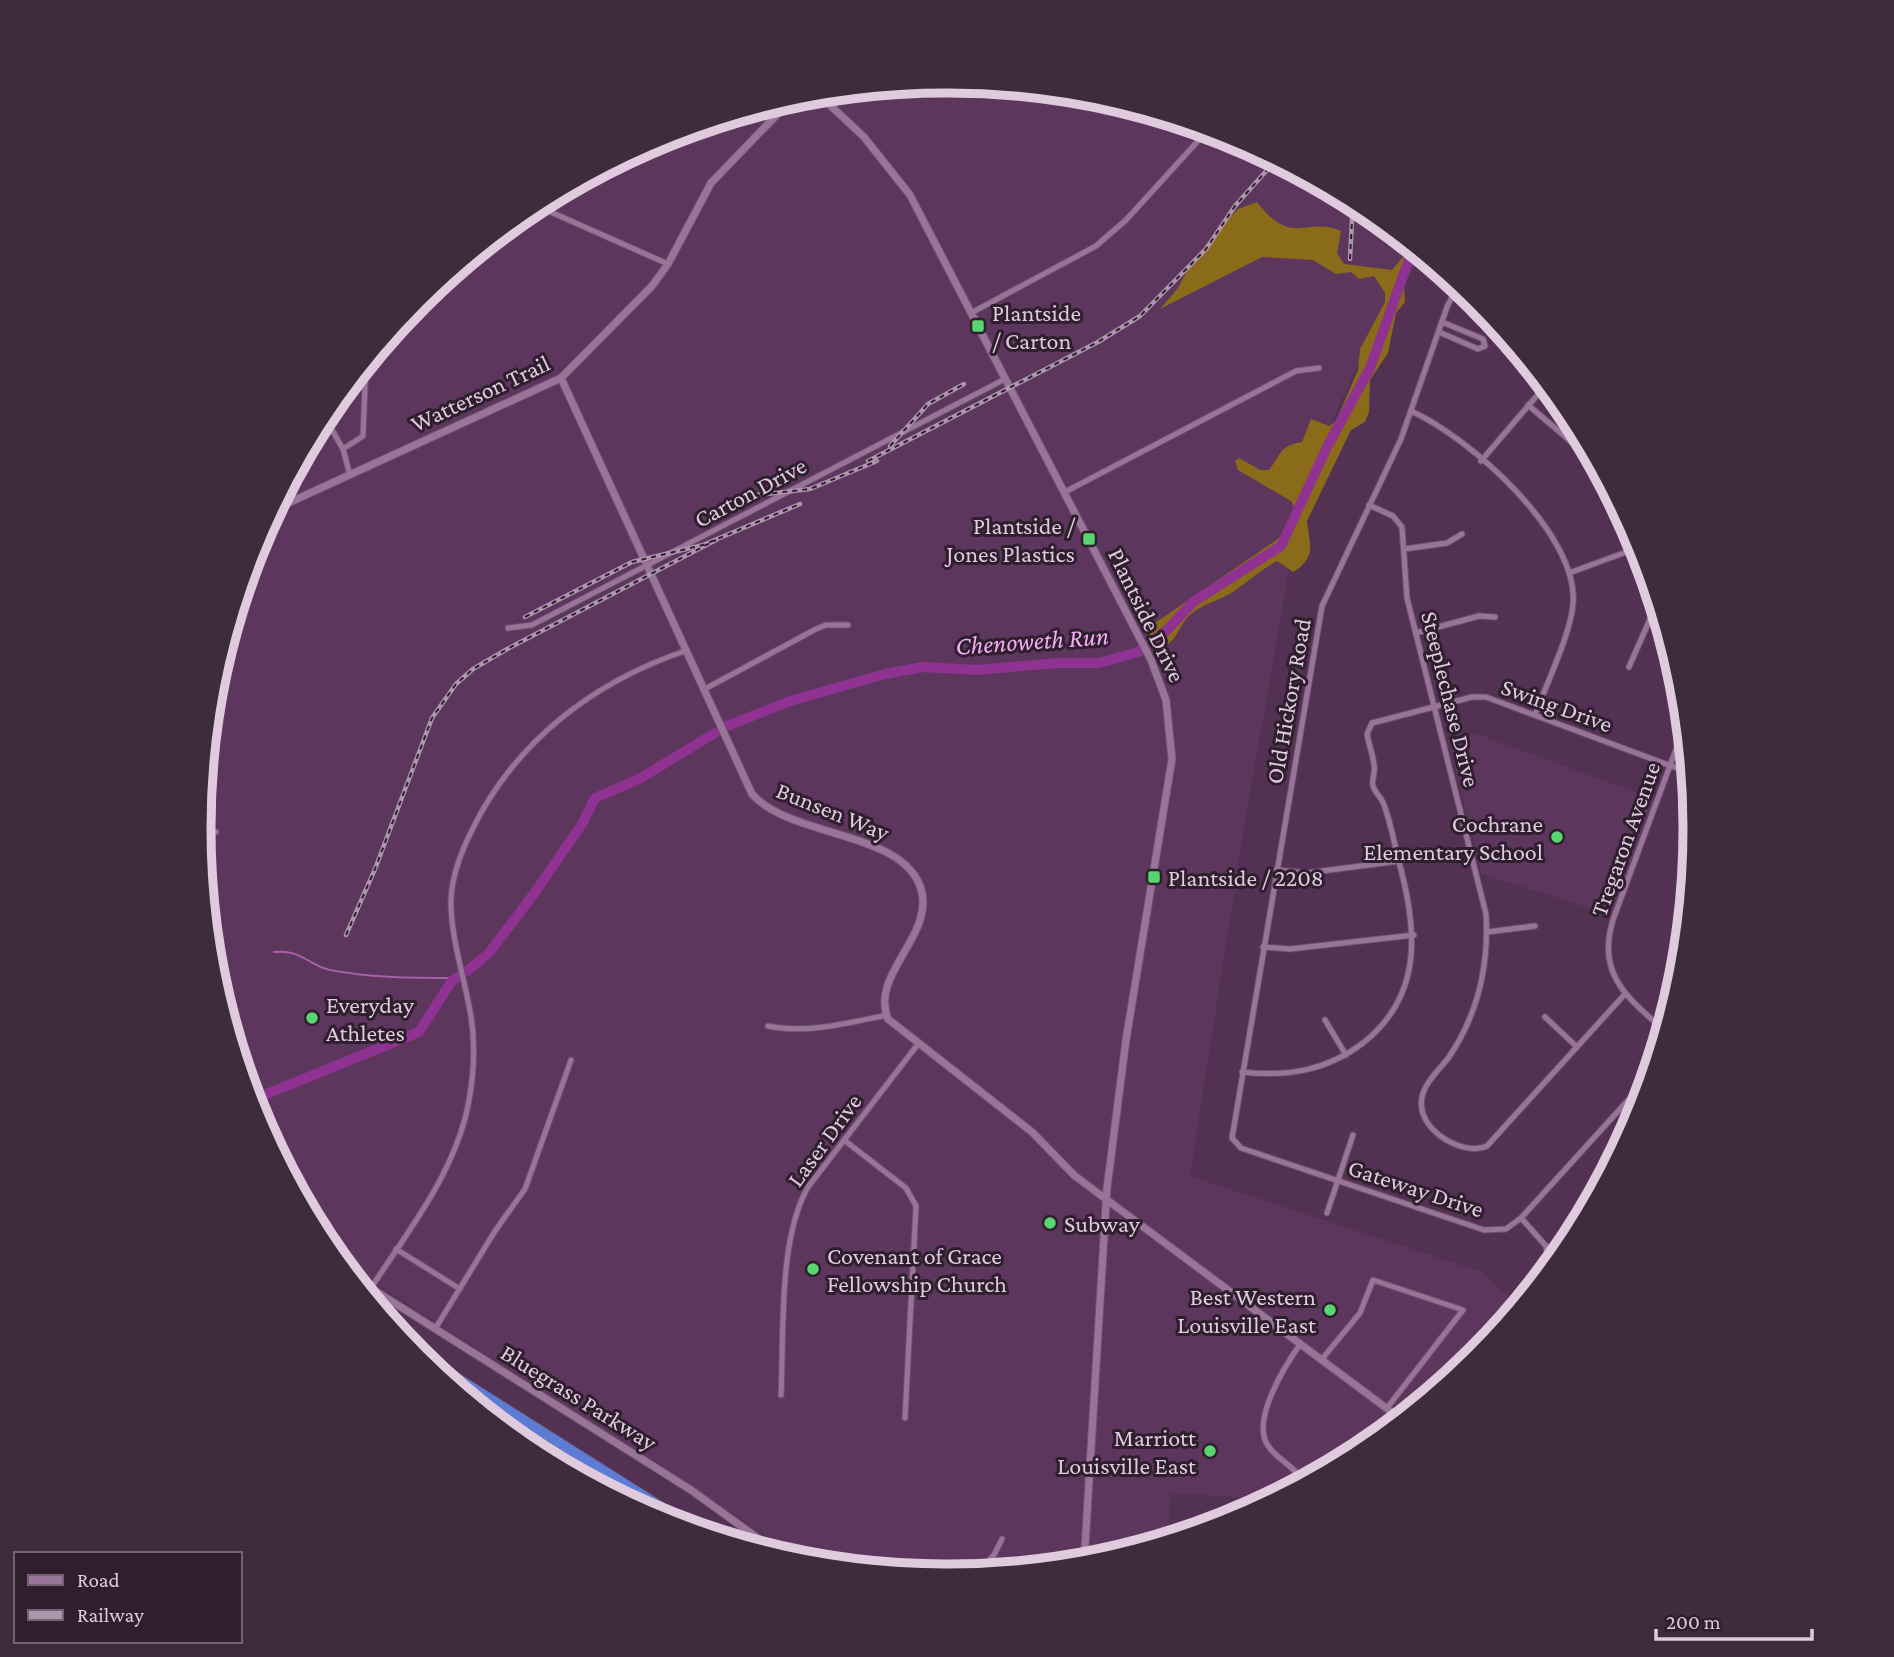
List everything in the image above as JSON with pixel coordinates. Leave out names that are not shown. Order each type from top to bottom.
[{"type":"highway","points":[[460,1380],[653,1502]]},
{"type":"street","name":"Plantside Drive","points":[[828,103],[864,137],[898,178],[1137,632],[1166,700],[1172,758],[1126,1045],[1107,1199],[1085,1551]]},
{"type":"street","name":"Watterson Trail","points":[[287,504],[561,379],[652,286],[668,264],[711,183],[779,113]]},
{"type":"street","points":[[971,313],[1070,262],[1103,241],[1201,139]]},
{"type":"street","points":[[548,211],[668,264]]},
{"type":"street","name":"Old Hickory Road","points":[[1235,1145],[1231,1136],[1322,606],[1411,411],[1454,295]]},
{"type":"street","points":[[1438,332],[1478,349],[1485,346],[1483,339],[1442,322]]},
{"type":"street","points":[[1065,492],[1296,371],[1319,368]]},
{"type":"street","points":[[343,449],[363,436],[365,378]]},
{"type":"street","name":"Bunsen Way","points":[[561,379],[743,779],[763,805],[779,814],[889,853],[908,867],[916,878],[922,896],[922,914],[886,989],[884,998],[887,1015]]},
{"type":"street","name":"Carton Drive","points":[[508,628],[532,625],[1005,379]]},
{"type":"street","points":[[1481,461],[1539,392]]},
{"type":"street","points":[[1528,405],[1572,442]]},
{"type":"street","points":[[1411,411],[1434,422],[1534,510],[1556,543],[1569,573],[1574,596],[1572,614],[1535,715]]},
{"type":"street","points":[[331,427],[343,449],[350,475]]},
{"type":"street","name":"Steeplechase Drive","points":[[1369,505],[1399,521],[1407,598],[1476,865],[1487,932],[1482,981],[1469,1021],[1422,1096],[1422,1110],[1427,1124],[1437,1136],[1477,1149],[1487,1146],[1577,1047]]},
{"type":"street","points":[[1404,549],[1447,543],[1462,534]]},
{"type":"street","points":[[1569,573],[1628,551]]},
{"type":"street","points":[[1416,633],[1479,616],[1495,617]]},
{"type":"street","points":[[1629,667],[1651,616]]},
{"type":"street","points":[[703,690],[816,629],[826,625],[848,625]]},
{"type":"street","points":[[372,1287],[450,1160],[470,1096],[472,1030],[451,905],[454,877],[465,844],[502,779],[548,728],[611,684],[685,650]]},
{"type":"street","name":"Swing Drive","points":[[1399,861],[1384,803],[1373,786],[1375,766],[1367,734],[1370,725],[1481,696],[1680,769]]},
{"type":"street","name":"Tregaron Avenue","points":[[1657,1023],[1625,994],[1612,971],[1609,933],[1677,745]]},
{"type":"street","points":[[211,831],[216,832]]},
{"type":"street","points":[[1242,1072],[1303,1072],[1346,1055],[1375,1032],[1395,1006],[1405,983],[1413,935],[1410,905],[1399,861],[1307,873],[1276,870]]},
{"type":"street","points":[[1487,932],[1535,926]]},
{"type":"street","points":[[1263,947],[1290,949],[1413,935]]},
{"type":"street","points":[[1545,1017],[1577,1047],[1625,994]]},
{"type":"street","points":[[768,1026],[785,1029],[816,1027],[887,1015],[918,1044],[1032,1132],[1075,1176],[1393,1413]]},
{"type":"street","points":[[1325,1020],[1346,1055]]},
{"type":"street","name":"Laser Drive","points":[[781,1395],[792,1224],[808,1187],[918,1044]]},
{"type":"street","points":[[435,1329],[525,1189],[571,1060]]},
{"type":"street","name":"Gateway Drive","points":[[1235,1145],[1492,1231],[1506,1229],[1521,1218],[1633,1095]]},
{"type":"street","points":[[1327,1213],[1353,1135]]},
{"type":"street","points":[[844,1140],[906,1188],[916,1206],[905,1419]]},
{"type":"street","points":[[1521,1218],[1546,1246],[1547,1254]]},
{"type":"street","points":[[396,1249],[460,1289]]},
{"type":"street","points":[[1322,1359],[1360,1312],[1373,1280],[1463,1310],[1387,1408]]},
{"type":"street","name":"Bluegrass Parkway","points":[[375,1290],[691,1490],[760,1540]]},
{"type":"street","points":[[1298,1475],[1271,1450],[1263,1430],[1279,1377],[1301,1343]]},
{"type":"street","points":[[987,1563],[995,1555],[1002,1539]]},
{"type":"shaded area","points":[[899,94],[995,94],[1091,107],[1137,118],[1229,149],[1315,191],[1356,217],[1417,263],[1363,355],[1295,497],[1287,582],[1245,822],[1190,1176],[1482,1272],[1511,1300],[1467,1349],[1432,1382],[1356,1440],[1315,1466],[1251,1498],[1170,1493],[1168,1529],[1091,1550],[1043,1558],[947,1564],[899,1563],[803,1550],[775,1543],[362,1275],[310,1196],[287,1154],[250,1065],[225,972],[218,925],[211,828],[213,780],[225,685],[236,638],[267,547],[287,503],[335,420],[363,381],[394,343],[462,275],[538,217],[579,191],[665,149],[711,132],[803,107],[851,99]]},
{"type":"shaded area","points":[[1257,202],[1280,224],[1299,228],[1329,227],[1341,231],[1337,253],[1344,264],[1392,270],[1403,257],[1411,268],[1404,287],[1405,302],[1396,313],[1388,353],[1370,380],[1369,412],[1365,422],[1351,430],[1307,521],[1310,549],[1306,561],[1293,572],[1277,561],[1271,564],[1233,592],[1195,611],[1186,619],[1173,640],[1157,647],[1148,631],[1149,627],[1278,539],[1290,522],[1294,507],[1291,501],[1238,470],[1235,461],[1239,458],[1260,470],[1269,470],[1285,448],[1302,442],[1311,419],[1329,426],[1336,421],[1358,370],[1360,349],[1385,302],[1385,293],[1374,276],[1359,279],[1351,272],[1336,274],[1313,260],[1262,257],[1160,309],[1178,288],[1193,260],[1229,218],[1238,209]]},
{"type":"shaded area","name":"Cochrane Elementary School","points":[[1477,734],[1655,799],[1612,915],[1482,874],[1448,740]]},
{"type":"waterway","name":"Chenoweth Run","points":[[727,726],[790,701],[885,674],[923,667],[977,670],[1056,663],[1099,663],[1138,652],[1166,631],[1193,602],[1281,546],[1328,445],[1370,368],[1410,257]]},
{"type":"waterway","name":"Chenoweth Run","points":[[467,971],[489,953],[533,895],[582,824],[595,798],[639,779],[715,733]]},
{"type":"waterway","points":[[274,952],[292,953],[323,968],[346,973],[455,978]]},
{"type":"waterway","name":"Chenoweth Run","points":[[262,1096],[419,1032],[451,982],[459,976]]},
{"type":"railway","points":[[868,461],[1098,342],[1140,316],[1206,249],[1235,206],[1269,168]]},
{"type":"railway","points":[[1350,259],[1352,215]]},
{"type":"railway","points":[[890,446],[928,404],[964,384]]},
{"type":"railway","points":[[724,505],[757,495],[810,489],[877,461]]},
{"type":"railway","points":[[525,617],[632,562],[703,545],[800,504]]},
{"type":"railway","points":[[346,935],[375,869],[432,718],[456,684],[473,669],[509,648],[716,540]]},
{"type":"place","name":"Plantside / Carton","points":[[978,326]]},
{"type":"place","name":"Plantside / Jones Plastics","points":[[1089,539]]},
{"type":"place","name":"Cochrane Elementary School","points":[[1557,837]]},
{"type":"place","name":"Plantside / 2208","points":[[1154,877]]},
{"type":"place","name":"Everyday Athletes","points":[[312,1018]]},
{"type":"place","name":"Subway","points":[[1050,1223]]},
{"type":"place","name":"Covenant of Grace Fellowship Church","points":[[813,1269]]},
{"type":"place","name":"Best Western Louisville East","points":[[1330,1310]]},
{"type":"place","name":"Marriott Louisville East","points":[[1210,1451]]}]
